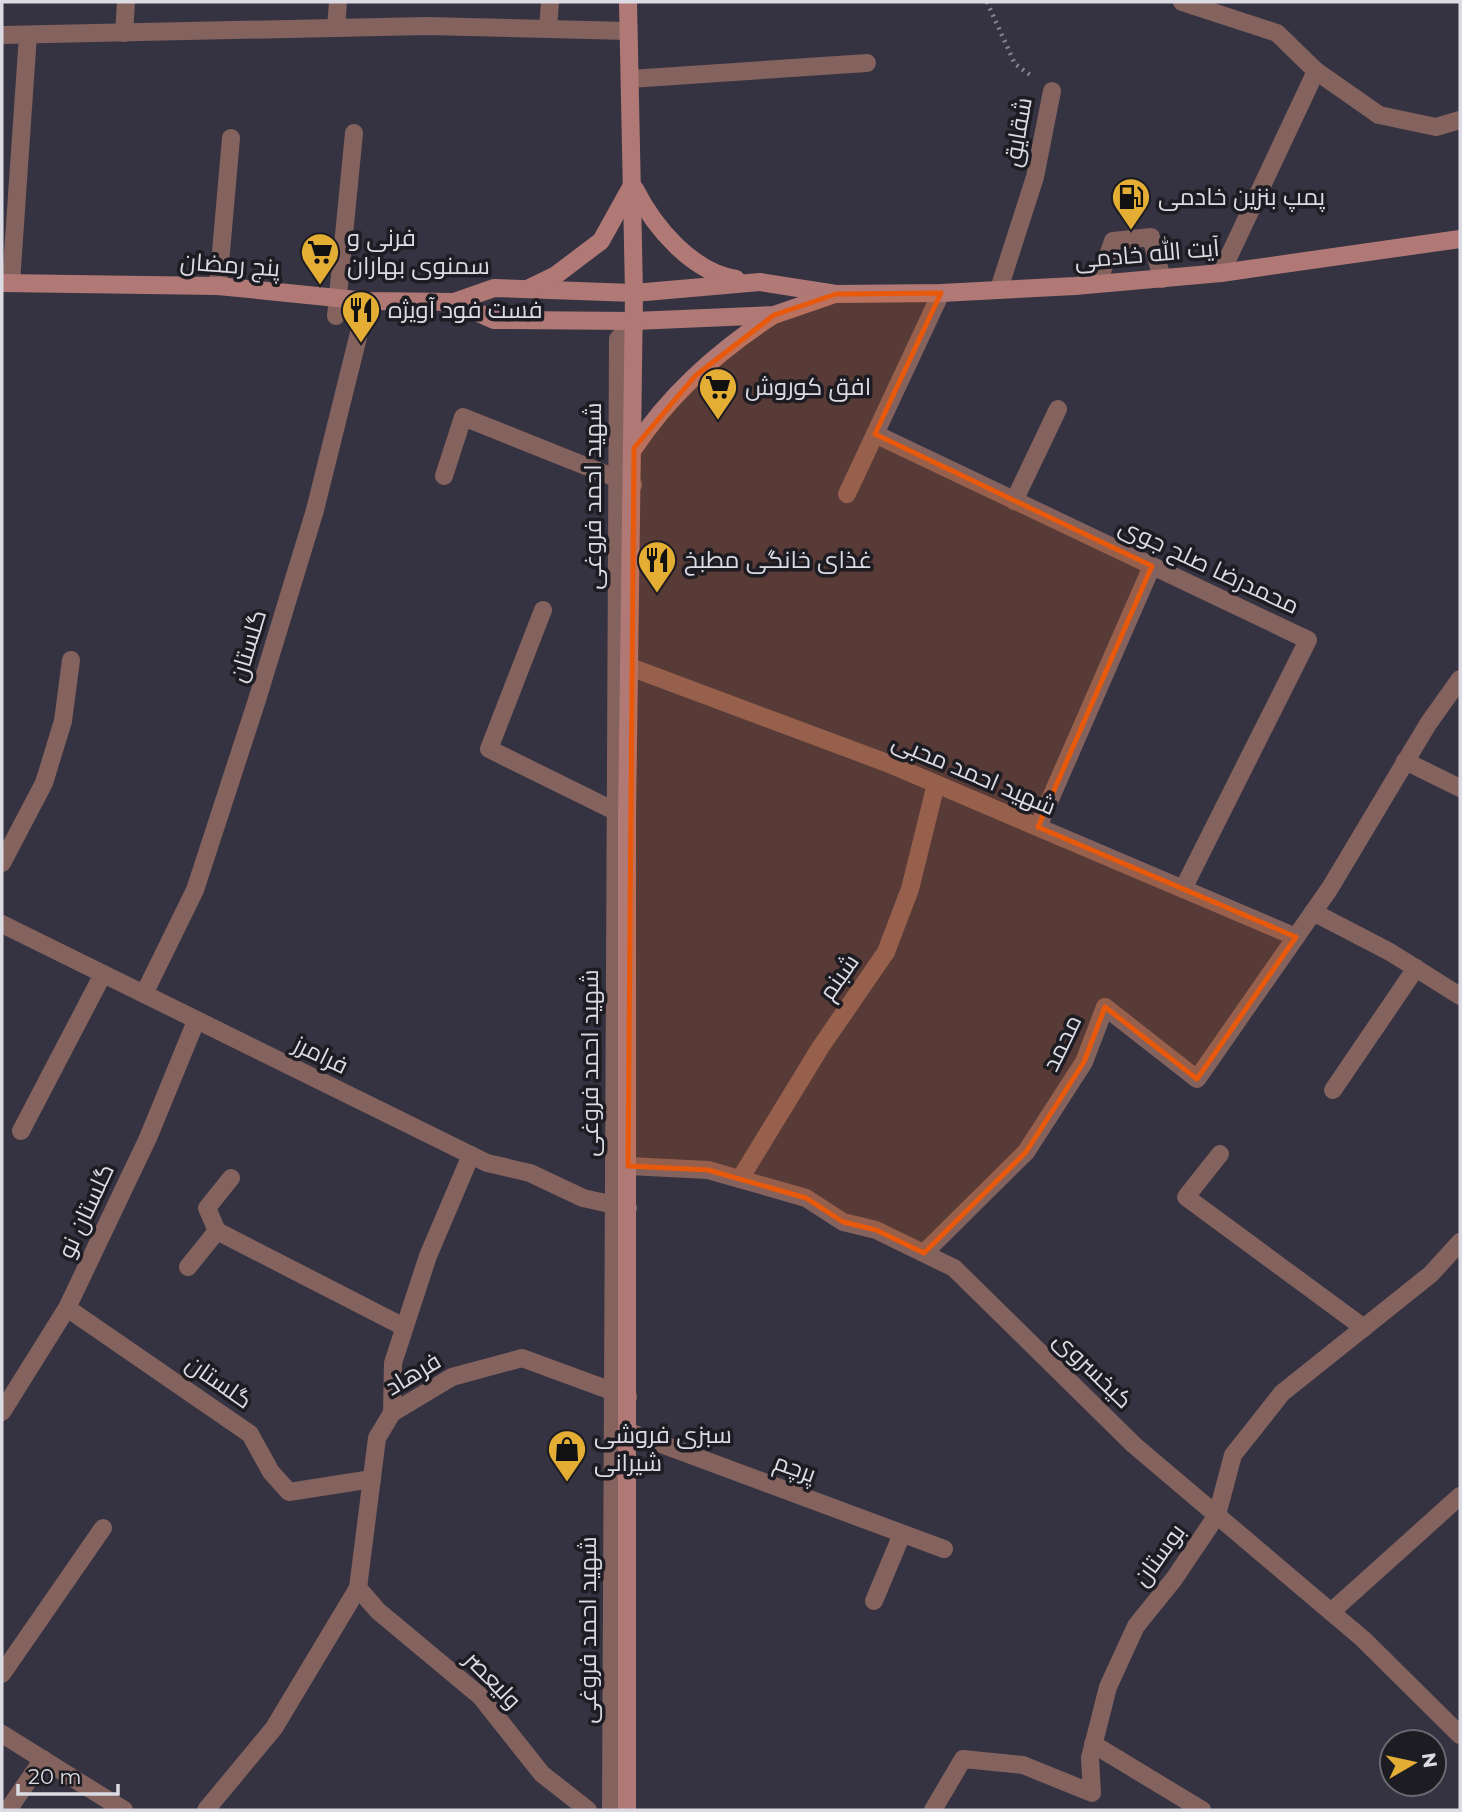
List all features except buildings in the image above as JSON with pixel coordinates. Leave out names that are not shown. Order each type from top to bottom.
[{"type":"main road","name":"شهید احمد فروغی","points":[[627,1810],[627,817],[634,448],[633,184],[628,2]]},
{"type":"main road","points":[[633,184],[648,214],[693,259],[718,276],[760,282]]},
{"type":"main road","points":[[524,290],[556,275],[601,242],[633,184]]},
{"type":"main road","name":"آیت الله خادمی","points":[[634,293],[760,282],[836,293],[941,293],[1098,284],[1221,273],[1460,239]]},
{"type":"main road","name":"پنج رمضان","points":[[6,283],[218,286],[337,307],[367,300],[454,302],[494,288],[634,293]]},
{"type":"main road","name":"آیت الله خادمی","points":[[634,321],[774,315],[836,293]]},
{"type":"main road","name":"پنج رمضان","points":[[454,302],[494,320],[634,321]]},
{"type":"main road","points":[[634,448],[653,419],[695,376],[733,342],[774,315]]},
{"type":"street","points":[[124,33],[126,2]]},
{"type":"street","points":[[336,28],[338,2]]},
{"type":"street","points":[[548,29],[550,2]]},
{"type":"street","points":[[1182,2],[1277,33],[1316,71],[1379,114],[1436,127],[1460,120]]},
{"type":"street","points":[[2,35],[336,28],[628,31]]},
{"type":"street","points":[[6,283],[28,35]]},
{"type":"street","points":[[630,79],[867,64]]},
{"type":"street","points":[[1221,273],[1316,71]]},
{"type":"street","name":"شقایق","points":[[999,289],[1035,177],[1052,91]]},
{"type":"street","points":[[337,307],[354,133]]},
{"type":"street","points":[[218,286],[231,138]]},
{"type":"street","points":[[1098,284],[1113,241],[1151,237],[1162,279]]},
{"type":"street","points":[[846,494],[941,293]]},
{"type":"street","name":"گلستان","points":[[144,995],[195,890],[253,713],[315,510],[367,300]]},
{"type":"street","name":"شهید احمد فروغی","points":[[611,1810],[618,339],[634,321]]},
{"type":"street","points":[[1014,501],[1058,409]]},
{"type":"street","points":[[444,476],[463,417],[632,485]]},
{"type":"street","name":"محمدرضا صلح جوی","points":[[875,434],[1308,640],[1183,889]]},
{"type":"street","points":[[1038,827],[1152,566]]},
{"type":"street","points":[[543,610],[489,750],[627,817]]},
{"type":"street","points":[[2,863],[44,783],[62,721],[71,660]]},
{"type":"street","name":"شهید احمد محبی","points":[[630,667],[936,784],[1296,937]]},
{"type":"street","points":[[1296,937],[1405,761],[1460,679]]},
{"type":"street","points":[[1405,761],[1460,788]]},
{"type":"street","name":"شبنم","points":[[740,1179],[820,1048],[886,952],[910,888],[936,784]]},
{"type":"street","points":[[1312,912],[1416,968],[1460,996]]},
{"type":"street","name":"فرامرز","points":[[2,923],[487,1163],[530,1173],[583,1198],[628,1208]]},
{"type":"street","name":"محمد","points":[[924,1254],[1026,1152],[1084,1062],[1105,1007],[1197,1079],[1296,937]]},
{"type":"street","points":[[1334,1090],[1416,968]]},
{"type":"street","points":[[21,1131],[103,974]]},
{"type":"street","name":"گلستان نو","points":[[2,1412],[68,1308],[148,1138],[196,1021]]},
{"type":"street","points":[[1220,1154],[1186,1197],[1364,1328]]},
{"type":"street","points":[[392,1413],[393,1363],[404,1327],[428,1256],[471,1155]]},
{"type":"street","name":"کیخسروی","points":[[628,1166],[708,1170],[806,1198],[843,1222],[876,1230],[954,1268],[1134,1445],[1331,1612],[1460,1733]]},
{"type":"street","points":[[231,1178],[207,1208],[217,1231],[404,1327]]},
{"type":"street","points":[[188,1267],[217,1231]]},
{"type":"street","name":"بوستان","points":[[933,1810],[963,1759],[1023,1765],[1092,1793],[1090,1758],[1108,1687],[1136,1626],[1174,1579],[1217,1515],[1233,1455],[1282,1393],[1431,1274],[1460,1242]]},
{"type":"street","name":"گلستان","points":[[68,1308],[250,1434],[271,1472],[289,1492],[372,1479]]},
{"type":"street","name":"فرهاد","points":[[358,1588],[377,1438],[392,1413],[452,1377],[522,1358],[628,1397]]},
{"type":"street","name":"پرچم","points":[[629,1432],[944,1549]]},
{"type":"street","points":[[1331,1612],[1460,1496]]},
{"type":"street","points":[[2,1674],[103,1528]]},
{"type":"street","points":[[874,1601],[902,1534]]},
{"type":"street","points":[[206,1810],[274,1728],[358,1588]]},
{"type":"street","name":"ولیعصر","points":[[358,1588],[378,1611],[480,1696],[542,1774],[588,1810]]},
{"type":"street","points":[[2,1734],[124,1810]]},
{"type":"street","points":[[1093,1744],[1202,1810]]},
{"type":"street","points":[[8,1810],[43,1759]]},
{"type":"path","name":"شقایق","points":[[987,2],[1015,64],[1052,91]]},
{"type":"highlighted area","points":[[941,293],[875,434],[1152,566],[1038,827],[1296,937],[1197,1079],[1105,1007],[1084,1062],[1026,1152],[924,1253],[876,1230],[843,1222],[806,1198],[708,1170],[628,1166],[634,448],[695,376],[774,315],[836,294]]},
{"type":"place","name":"پمپ بنزین خادمی","points":[[1131,231]]},
{"type":"place","name":"فرنی و سمنوی بهاران","points":[[320,286]]},
{"type":"place","name":"فست فود آویژه","points":[[361,344]]},
{"type":"place","name":"افق کوروش","points":[[718,421]]},
{"type":"place","name":"غذای خانگی مطبخ","points":[[657,594]]},
{"type":"place","name":"سبزی فروشی شیرانی","points":[[567,1483]]}]
